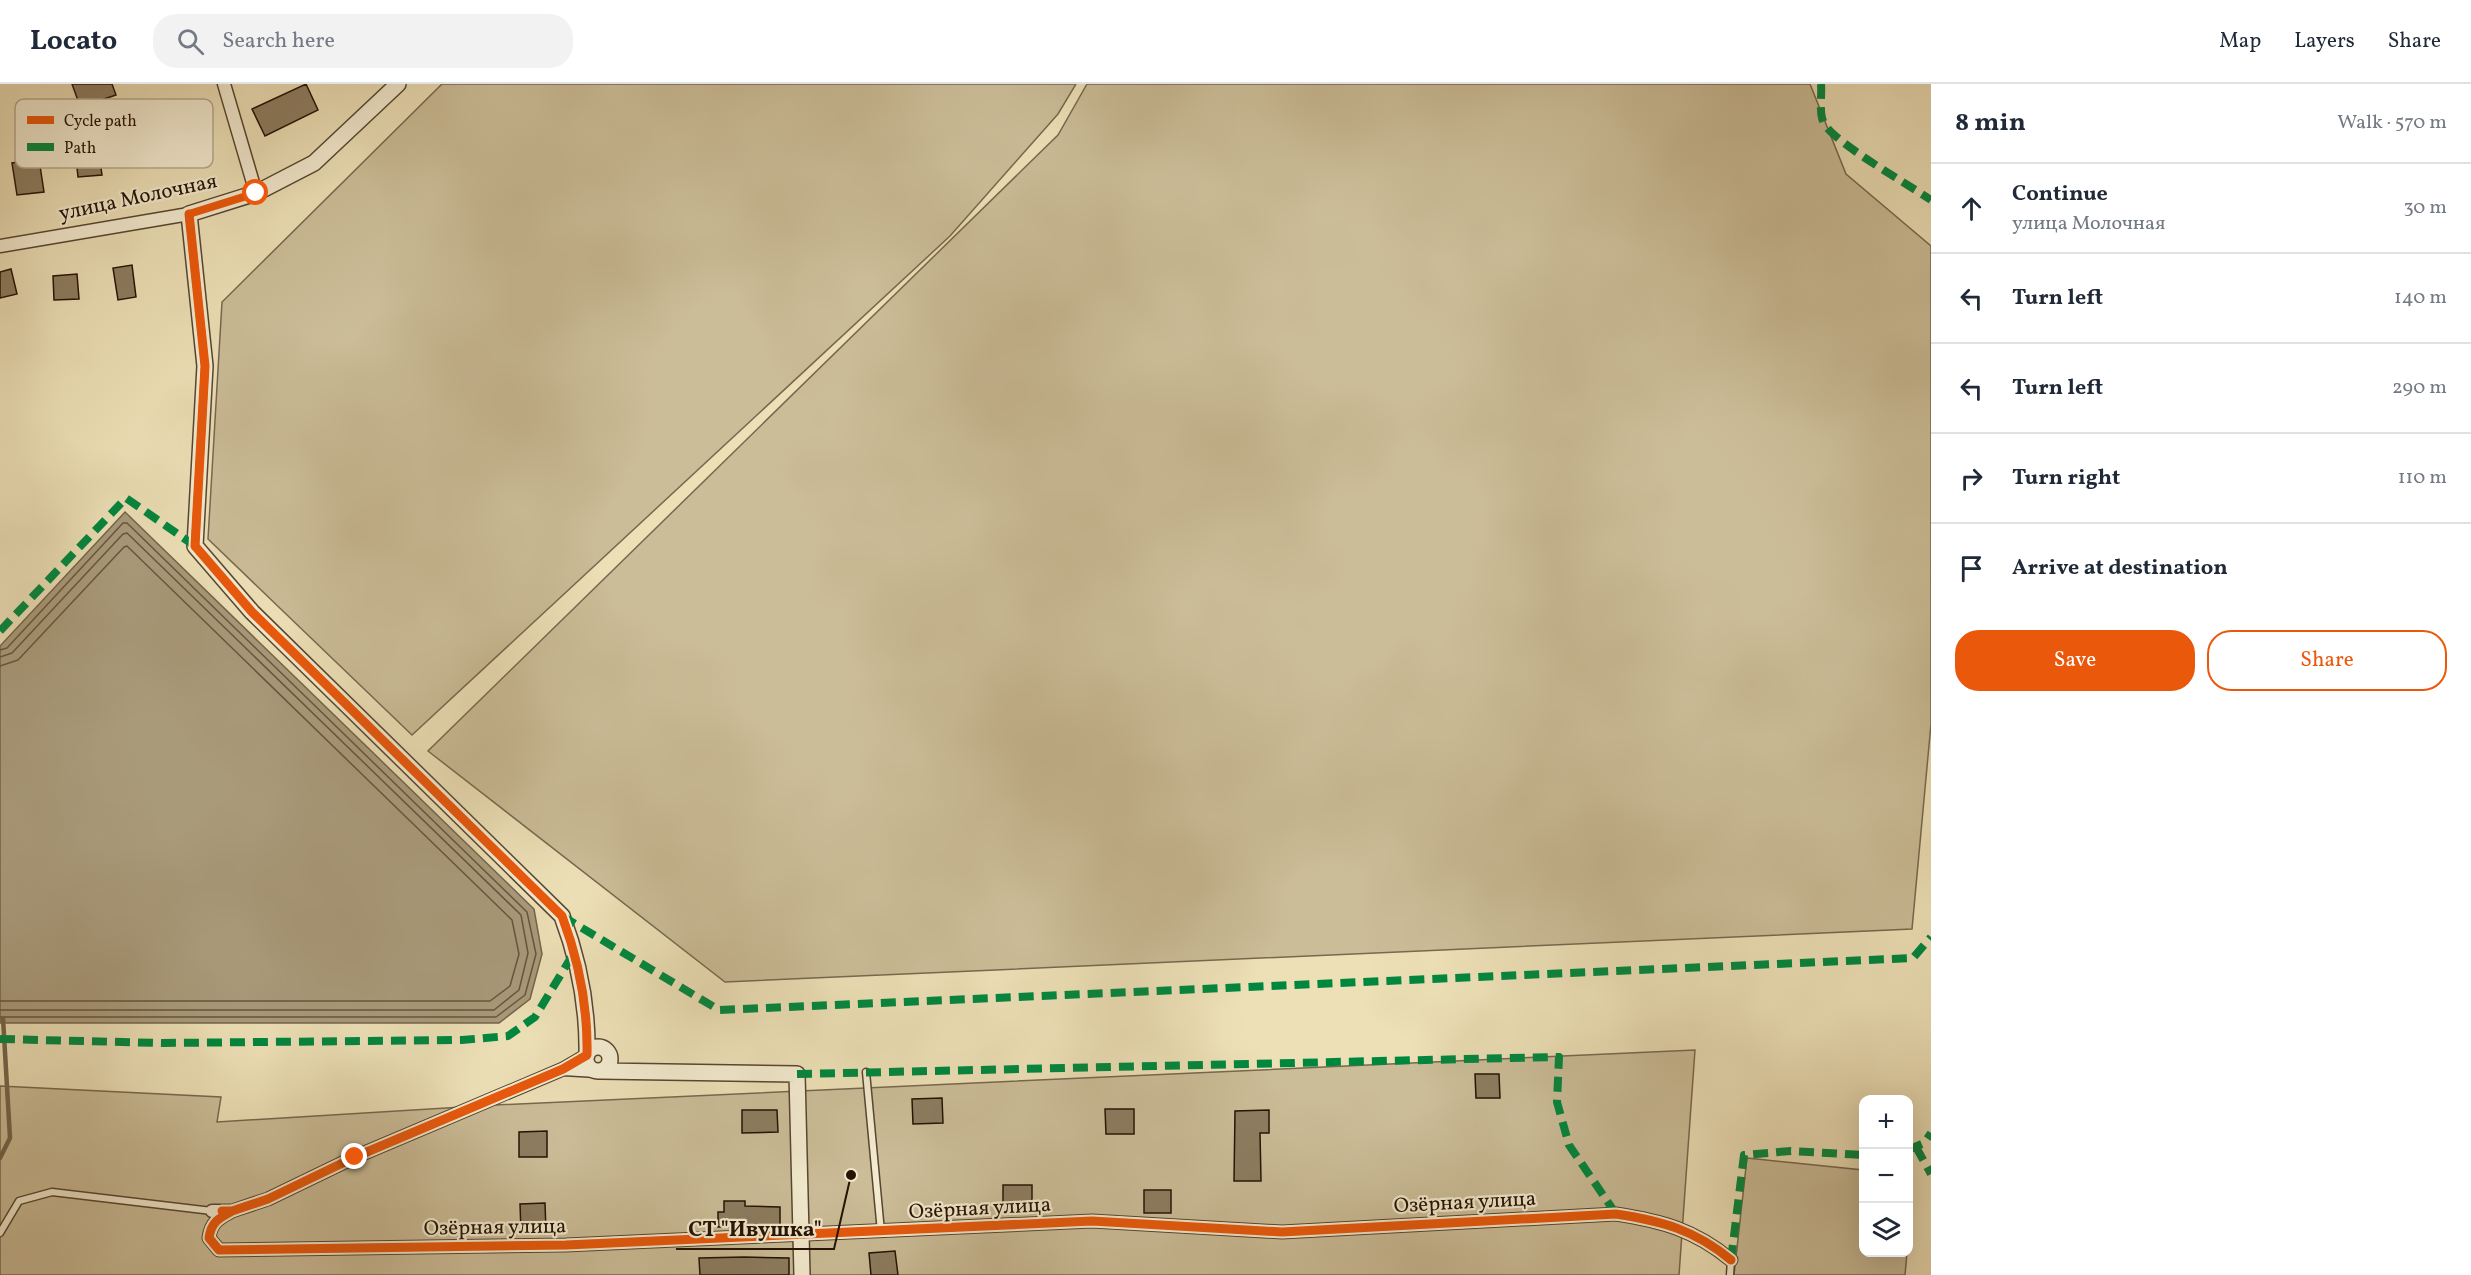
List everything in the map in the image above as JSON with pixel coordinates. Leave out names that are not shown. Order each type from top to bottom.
[{"type":"street","name":"улица Молочная","points":[[2,242],[189,214],[256,193],[314,164],[398,84]]},
{"type":"street","points":[[227,85],[256,193]]},
{"type":"street","points":[[189,214],[205,366],[195,546],[252,612],[562,916],[575,951],[588,1018],[588,1066],[599,1071]]},
{"type":"street","points":[[588,1018],[608,1053],[609,1063],[599,1071]]},
{"type":"street","points":[[212,1210],[232,1211],[268,1199],[355,1157],[563,1069],[596,1048],[646,1073]]},
{"type":"street","points":[[563,1069],[646,1073],[797,1074],[802,1275]]},
{"type":"street","name":"Озёрная улица","points":[[232,1211],[216,1219],[210,1228],[209,1238],[219,1250],[566,1245],[1092,1221],[1282,1232],[1616,1214],[1649,1219],[1678,1228],[1708,1241],[1731,1260]]},
{"type":"lane","points":[[866,1072],[881,1232]]},
{"type":"lane","points":[[0,1233],[19,1201],[52,1191],[212,1210]]},
{"type":"lane","points":[[1730,1275],[1731,1260]]},
{"type":"shaded area","points":[[442,84],[1076,84],[1058,114],[950,236],[412,735],[208,539],[222,302]]},
{"type":"shaded area","points":[[1087,84],[1810,84],[1846,174],[1931,246],[1931,724],[1912,929],[725,982],[428,751],[1058,135]]},
{"type":"shaded area","points":[[1695,1050],[1679,1275],[0,1275],[0,1086],[221,1097],[217,1122],[495,1105]]},
{"type":"shaded area","points":[[1747,1158],[1859,1170],[1859,1257],[1907,1257],[1905,1275],[1734,1275]]},
{"type":"water","points":[[125,512],[534,909],[542,954],[530,999],[499,1023],[0,1023],[0,646]]},
{"type":"building","points":[[72,84],[112,84],[116,95],[104,99],[77,99]]},
{"type":"building","points":[[306,84],[318,110],[265,136],[252,109]]},
{"type":"building","points":[[12,163],[15,163],[15,168],[40,168],[44,192],[17,195]]},
{"type":"building","points":[[77,168],[101,168],[102,175],[78,177]]},
{"type":"building","points":[[132,265],[136,297],[118,300],[113,268]]},
{"type":"building","points":[[11,269],[17,294],[0,298],[0,272]]},
{"type":"building","points":[[77,274],[79,299],[54,300],[53,276]]},
{"type":"building","points":[[1475,1074],[1499,1074],[1500,1098],[1476,1098]]},
{"type":"building","points":[[942,1098],[943,1123],[913,1124],[912,1099]]},
{"type":"building","points":[[1105,1109],[1134,1109],[1134,1134],[1106,1134]]},
{"type":"building","points":[[742,1110],[777,1110],[778,1132],[742,1133]]},
{"type":"building","points":[[1269,1110],[1269,1133],[1260,1133],[1261,1181],[1234,1181],[1235,1111]]},
{"type":"building","points":[[547,1131],[547,1157],[519,1157],[519,1132]]},
{"type":"building","points":[[1003,1185],[1032,1185],[1032,1205],[1003,1205]]},
{"type":"building","points":[[1144,1190],[1171,1190],[1171,1213],[1144,1213]]},
{"type":"building","points":[[724,1201],[745,1201],[745,1206],[780,1207],[780,1227],[718,1227],[718,1212],[724,1212]]},
{"type":"building","points":[[545,1203],[546,1231],[521,1232],[520,1204]]},
{"type":"building","points":[[895,1251],[898,1275],[871,1275],[869,1253]]},
{"type":"building","points":[[699,1258],[789,1258],[789,1275],[700,1275]]},
{"type":"waterway","points":[[0,1158],[10,1138],[3,1018]]},
{"type":"marked path","points":[[1821,84],[1822,117],[1829,129],[1855,151],[1931,200]]},
{"type":"marked path","points":[[0,631],[126,498],[195,546]]},
{"type":"marked path","points":[[562,916],[719,1010],[1913,958],[1931,937]]},
{"type":"marked path","points":[[0,1039],[163,1043],[462,1040],[508,1036],[535,1017],[575,951]]},
{"type":"marked path","points":[[797,1074],[1559,1057],[1557,1102],[1569,1145],[1616,1214]]},
{"type":"marked path","points":[[1910,1149],[1924,1143],[1931,1133]]},
{"type":"marked path","points":[[1916,1147],[1931,1174]]},
{"type":"marked path","points":[[1731,1260],[1744,1155],[1791,1151],[1859,1155]]},
{"type":"cycle path","points":[[189,214],[205,366],[195,546],[252,612],[562,916],[581,984],[587,1037],[587,1055],[563,1069],[355,1157],[268,1199],[232,1211],[222,1211]]},
{"type":"cycle path","points":[[232,1211],[216,1221],[210,1233],[209,1238],[219,1250],[566,1245],[1092,1221],[1282,1232],[1616,1214],[1677,1228],[1704,1241],[1731,1260]]},
{"type":"place","name":"СТ \"Ивушка\"","points":[[851,1175]]},
{"type":"route","points":[[256,193],[189,214],[205,366],[195,546],[252,612],[562,916],[575,951],[588,1018],[587,1055],[563,1069],[515,1088],[452,1118],[355,1157]]}]
